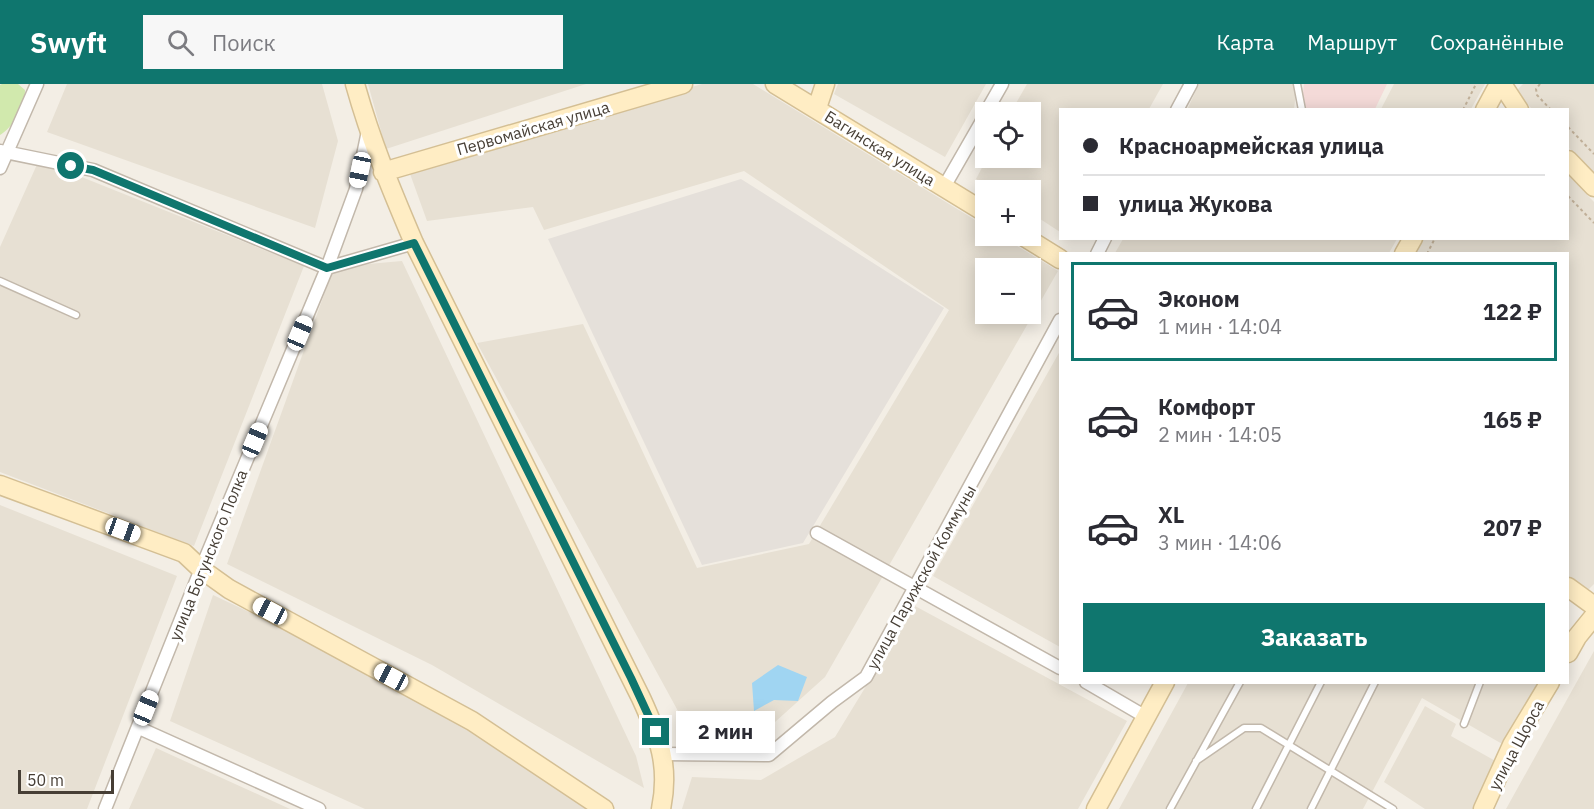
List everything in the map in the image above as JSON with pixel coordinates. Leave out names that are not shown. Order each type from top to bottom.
[{"type":"street","points":[[0,168],[3,152],[38,84]]},
{"type":"street","points":[[355,84],[368,131],[383,172],[414,243],[656,732],[665,776],[661,809]]},
{"type":"street","name":"Первомайская улица","points":[[383,172],[683,84]]},
{"type":"street","name":"Багинская улица","points":[[775,84],[975,206]]},
{"type":"street","points":[[817,108],[825,84]]},
{"type":"street","points":[[992,102],[1002,84]]},
{"type":"street","points":[[1178,108],[1191,84]]},
{"type":"street","points":[[1486,108],[1501,84],[1518,108]]},
{"type":"street","name":"улица Богунского Полка","points":[[105,809],[201,569],[327,268],[356,189],[368,131]]},
{"type":"street","points":[[944,187],[975,132]]},
{"type":"street","points":[[3,152],[93,170],[327,268],[414,243]]},
{"type":"street","points":[[1569,161],[1594,187]]},
{"type":"street","points":[[1039,246],[1059,258]]},
{"type":"street","name":"улица Парижской Коммуны","points":[[662,754],[769,755],[832,702],[866,677],[1059,322]]},
{"type":"street","points":[[0,485],[184,553],[201,569],[229,589],[472,721],[604,809]]},
{"type":"street","points":[[817,533],[1059,667]]},
{"type":"street","points":[[1569,588],[1594,606]]},
{"type":"street","points":[[1569,650],[1577,636],[1594,616]]},
{"type":"street","points":[[1089,684],[1146,717]]},
{"type":"street","points":[[1096,809],[1164,684]]},
{"type":"street","name":"улица Щорса","points":[[1483,809],[1512,745],[1549,684]]},
{"type":"street","points":[[139,728],[319,809]]},
{"type":"lane","points":[[1297,84],[1302,108]]},
{"type":"lane","points":[[0,281],[76,315]]},
{"type":"lane","points":[[1170,809],[1239,684]]},
{"type":"lane","points":[[1256,809],[1320,684]]},
{"type":"lane","points":[[1311,809],[1374,684]]},
{"type":"lane","points":[[1464,724],[1479,684]]},
{"type":"lane","points":[[1196,760],[1244,728],[1261,728],[1393,809]]},
{"type":"path","points":[[1464,108],[1476,84]]},
{"type":"path","points":[[1540,84],[1536,89],[1537,95],[1549,108]]},
{"type":"path","points":[[1569,128],[1594,154]]},
{"type":"path","points":[[1569,197],[1594,223]]},
{"type":"shaded area","points":[[67,84],[322,84],[338,141],[315,228],[47,132]]},
{"type":"shaded area","points":[[368,84],[586,84],[386,149]]},
{"type":"shaded area","points":[[702,84],[753,84],[975,220],[975,246],[1017,246],[1037,258],[975,258],[975,324],[1028,324],[825,677],[765,731],[690,733],[477,343],[583,324],[697,568],[809,544],[949,310],[744,171],[544,230],[533,207],[427,221],[409,171]]},
{"type":"shaded area","points":[[838,84],[986,84],[945,157],[834,94]]},
{"type":"shaded area","points":[[1027,84],[1163,84],[1150,108],[1059,108],[1059,231],[1041,220],[1041,180],[976,179],[982,168],[1041,168],[1041,102],[1017,102]]},
{"type":"shaded area","points":[[1199,84],[1297,84],[1294,108],[1188,108]]},
{"type":"shaded area","points":[[1304,84],[1387,84],[1375,108],[1301,108]]},
{"type":"shaded area","points":[[1394,84],[1485,84],[1472,108],[1382,108]]},
{"type":"shaded area","points":[[1523,84],[1594,84],[1594,174],[1569,148],[1569,108],[1531,108],[1515,92]]},
{"type":"shaded area","points":[[39,160],[304,266],[194,546],[0,472],[0,247]]},
{"type":"shaded area","points":[[1569,176],[1594,202],[1594,584],[1586,592],[1569,580],[1569,252],[1413,252],[1420,240],[1569,240]]},
{"type":"shaded area","points":[[741,179],[944,308],[803,543],[702,565],[548,239]]},
{"type":"shaded area","points":[[1122,240],[1396,240],[1390,252],[1116,252]]},
{"type":"shaded area","points":[[402,261],[636,756],[644,788],[432,665],[227,564],[334,267]]},
{"type":"shaded area","points":[[1041,261],[1058,271],[1041,301]]},
{"type":"shaded area","points":[[1059,353],[1059,646],[933,576]]},
{"type":"shaded area","points":[[0,505],[177,576],[87,809],[0,809]]},
{"type":"shaded area","points":[[213,595],[421,693],[611,809],[365,809],[170,721]]},
{"type":"shaded area","points":[[915,606],[1127,721],[1078,809],[682,809],[692,777],[761,780],[835,737]]},
{"type":"shaded area","points":[[1594,651],[1594,809],[1506,809]]},
{"type":"shaded area","points":[[1187,684],[1546,684],[1511,749],[1422,698],[1363,809],[1119,809]]},
{"type":"shaded area","points":[[1425,706],[1456,724],[1451,736],[1499,763],[1474,809],[1425,809],[1384,782]]},
{"type":"shaded area","points":[[156,748],[290,809],[129,809]]},
{"type":"green space","points":[[18,84],[25,90],[25,96],[18,116],[0,135],[0,85]]},
{"type":"water","points":[[778,665],[807,677],[798,701],[774,700],[754,711],[752,683]]},
{"type":"route","points":[[71,166],[93,170],[327,268],[414,243],[656,732]]}]
